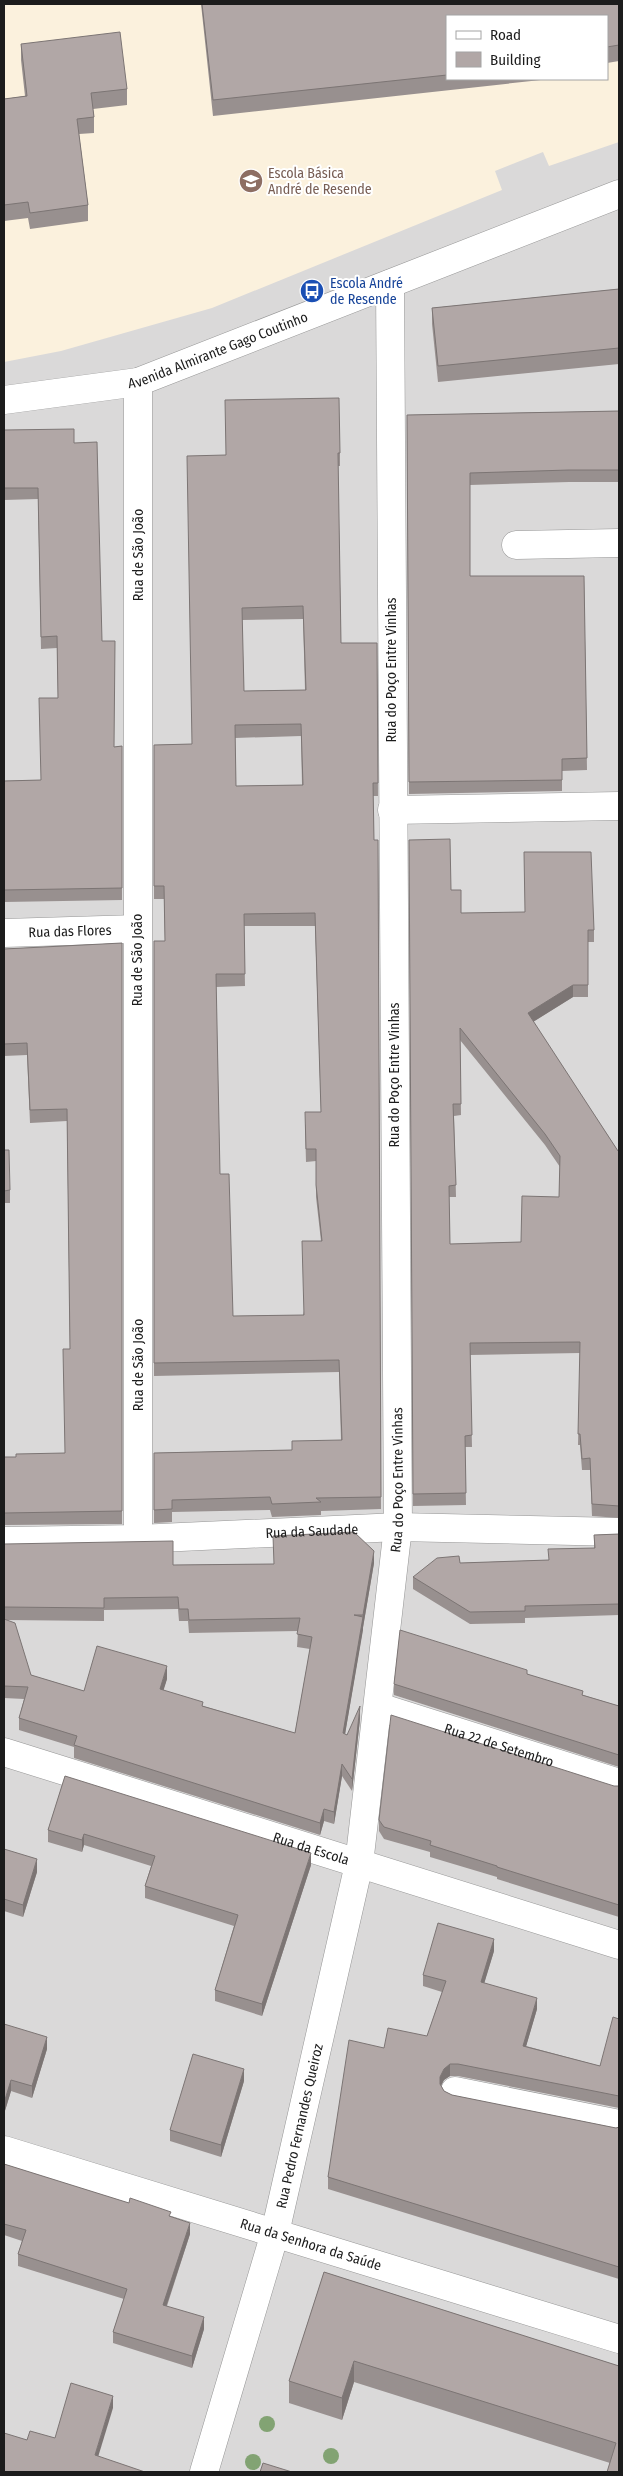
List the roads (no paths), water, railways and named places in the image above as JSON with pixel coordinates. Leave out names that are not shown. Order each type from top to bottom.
[{"type":"street","name":"Avenida Almirante Gago Coutinho","points":[[4,400],[138,382],[619,194]]},
{"type":"street","name":"Rua do Poço Entre Vinhas","points":[[359,1864],[379,1707],[398,1527],[390,284]]},
{"type":"street","name":"Rua de São João","points":[[138,382],[138,1539]]},
{"type":"street","points":[[516,545],[619,543]]},
{"type":"street","points":[[392,810],[619,806]]},
{"type":"street","name":"Rua das Flores","points":[[4,932],[137,929]]},
{"type":"street","name":"Rua da Saudade","points":[[4,1541],[138,1539],[398,1527],[619,1532]]},
{"type":"street","name":"Rua 22 de Setembro","points":[[379,1707],[619,1783]]},
{"type":"street","name":"Rua da Escola","points":[[4,1752],[619,1946]]},
{"type":"street","name":"Rua Pedro Fernandes Queiroz","points":[[204,2472],[275,2233],[359,1864]]},
{"type":"street","points":[[455,2091],[619,2124]]},
{"type":"street","name":"Rua da Senhora da Saúde","points":[[4,2150],[619,2339]]},
{"type":"place","name":"Escola Básica André de Resende","points":[[251,181]]},
{"type":"place","name":"Escola André de Resende","points":[[312,291]]}]
